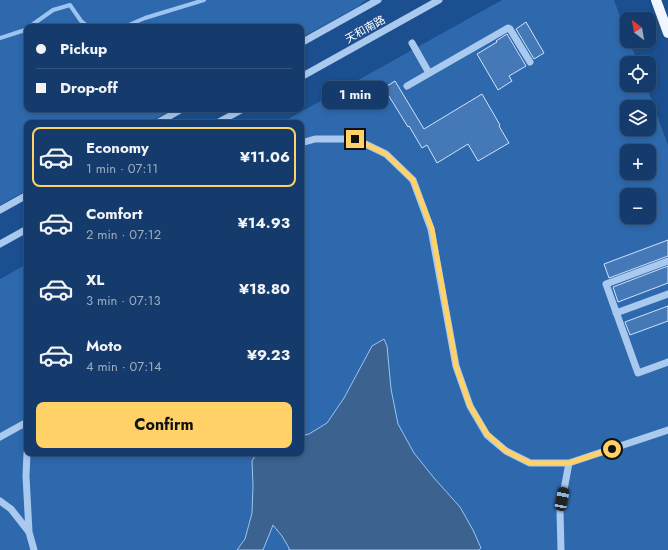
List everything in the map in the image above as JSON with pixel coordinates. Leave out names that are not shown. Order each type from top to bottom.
[{"type":"main road","points":[[656,0],[668,33]]},
{"type":"street","name":"天和南路","points":[[304,41],[378,0]]},
{"type":"street","name":"天和南路","points":[[304,74],[439,0]]},
{"type":"street","points":[[407,86],[508,28],[530,62]]},
{"type":"street","points":[[412,43],[429,73]]},
{"type":"street","points":[[162,120],[177,112]]},
{"type":"street","points":[[223,120],[237,112]]},
{"type":"street","points":[[304,142],[316,139],[355,139],[386,154],[413,180],[432,229],[456,366],[470,406],[487,434],[506,451],[530,463],[569,463],[668,430]]},
{"type":"street","points":[[0,210],[24,197]]},
{"type":"street","points":[[0,244],[24,231]]},
{"type":"street","points":[[668,261],[606,284],[638,373],[668,362]]},
{"type":"street","points":[[616,313],[668,294]]},
{"type":"street","points":[[0,437],[24,424]]},
{"type":"street","points":[[27,456],[26,476],[29,532],[34,550]]},
{"type":"street","points":[[561,550],[560,511],[569,463]]},
{"type":"street","points":[[0,501],[11,509],[29,532]]},
{"type":"shaded area","points":[[0,0],[366,0],[357,7],[304,36],[304,24],[24,24],[24,112],[168,112],[153,120],[24,120],[24,192],[0,205]]},
{"type":"shaded area","points":[[502,0],[614,0],[620,16],[620,48],[632,48],[635,56],[620,56],[620,92],[649,92],[652,100],[620,100],[620,136],[656,136],[656,112],[668,145],[668,550],[0,550],[0,279],[24,266],[24,456],[304,456],[304,120],[286,120],[301,112],[304,112],[304,110]]},
{"type":"shaded area","points":[[384,339],[387,346],[391,389],[398,424],[414,453],[460,507],[481,548],[479,550],[289,550],[282,536],[273,525],[263,550],[237,550],[245,539],[252,513],[252,461],[255,456],[304,456],[304,435],[309,434],[327,423],[344,398],[372,346]]},
{"type":"building","points":[[526,22],[544,53],[534,59],[516,29]]},
{"type":"building","points":[[507,34],[526,66],[509,76],[512,81],[498,90],[477,54]]},
{"type":"building","points":[[395,81],[424,129],[482,94],[509,143],[478,161],[468,144],[437,163],[427,145],[422,148],[384,88]]},
{"type":"building","points":[[668,240],[668,256],[609,278],[604,264]]},
{"type":"building","points":[[668,266],[668,283],[618,302],[613,287]]},
{"type":"building","points":[[668,306],[668,321],[630,335],[625,322]]},
{"type":"waterway","points":[[131,24],[145,18],[204,0]]},
{"type":"waterway","points":[[33,24],[53,10],[70,5],[81,21],[85,24]]},
{"type":"waterway","points":[[0,38],[24,30]]},
{"type":"route","points":[[355,139],[386,154],[413,180],[432,229],[456,366],[470,406],[487,434],[506,451],[530,463],[569,463],[612,449]]}]
